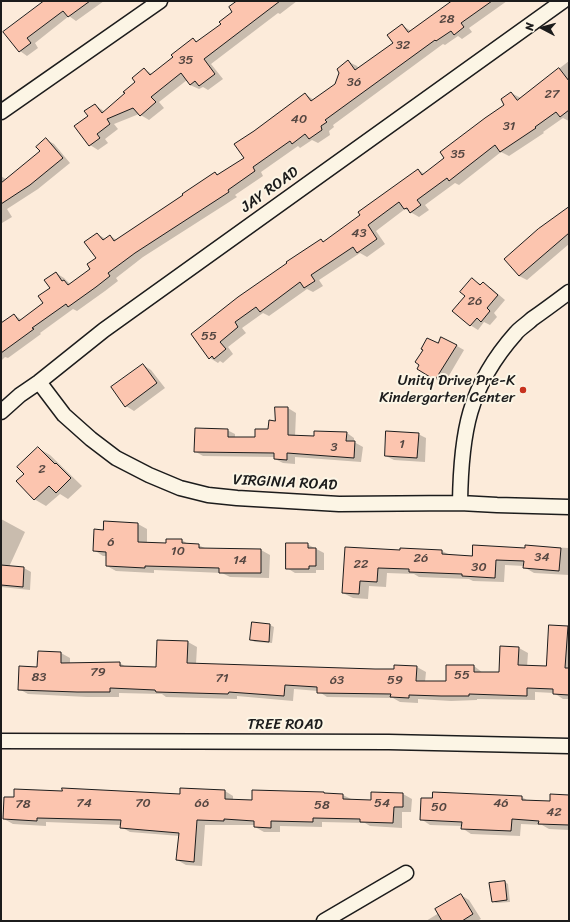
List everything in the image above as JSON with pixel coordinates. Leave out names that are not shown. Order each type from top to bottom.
[{"type":"street","points":[[1,112],[160,1]]},
{"type":"street","name":"JAY ROAD","points":[[1,412],[20,395],[39,382],[104,330],[563,1]]},
{"type":"street","points":[[460,503],[461,464],[467,418],[482,382],[492,364],[516,332],[569,292]]},
{"type":"street","name":"VIRGINIA ROAD","points":[[39,382],[64,415],[91,439],[116,458],[149,475],[180,488],[208,495],[339,504],[460,503],[569,506]]},
{"type":"street","name":"TREE ROAD","points":[[1,741],[381,742],[569,746]]},
{"type":"street","points":[[324,921],[406,873]]},
{"type":"building","points":[[44,1],[90,1],[68,17],[63,11],[27,38],[31,43],[19,52],[3,32]]},
{"type":"building","points":[[237,1],[280,1],[204,59],[215,74],[199,86],[195,81],[190,85],[181,73],[151,97],[156,102],[140,116],[133,108],[107,119],[110,124],[97,134],[100,138],[89,146],[74,126],[88,116],[84,111],[95,104],[102,113],[125,93],[123,92],[135,82],[132,78],[144,68],[150,75],[173,57],[171,55],[193,38],[196,42],[221,24],[219,22],[232,12],[229,7]]},
{"type":"building","points":[[452,1],[492,1],[461,23],[464,27],[454,35],[451,31],[436,41],[435,40],[325,120],[327,122],[321,126],[322,130],[309,139],[305,134],[292,144],[290,141],[253,167],[255,171],[228,190],[229,192],[135,253],[108,273],[110,276],[96,287],[68,307],[66,304],[32,328],[34,329],[1,353],[1,323],[14,314],[19,321],[43,303],[38,296],[50,288],[44,280],[56,272],[62,281],[64,280],[68,285],[90,269],[87,264],[96,258],[84,242],[97,233],[103,240],[110,235],[114,241],[215,172],[217,175],[244,158],[234,144],[305,93],[311,101],[335,84],[339,73],[337,69],[348,60],[355,70],[393,43],[387,35],[402,24],[408,32]]},
{"type":"building","points":[[559,68],[569,81],[569,110],[560,117],[556,112],[535,127],[536,128],[500,152],[495,145],[449,181],[447,178],[417,200],[421,205],[410,213],[407,208],[404,209],[399,202],[368,225],[377,239],[357,253],[353,247],[311,275],[315,281],[304,288],[300,282],[260,312],[256,307],[235,322],[238,327],[220,342],[226,349],[214,359],[212,356],[209,359],[191,334],[238,297],[287,263],[286,262],[321,239],[323,242],[360,215],[358,212],[418,169],[422,175],[444,158],[440,152],[504,105],[501,99],[511,92],[517,100]]},
{"type":"building","points":[[46,138],[63,158],[30,185],[1,204],[1,183],[40,151],[36,147]]},
{"type":"building","points":[[569,207],[569,233],[519,276],[504,259],[538,229]]},
{"type":"building","points":[[472,278],[480,285],[483,282],[498,295],[487,308],[490,311],[481,322],[477,318],[470,326],[452,311],[465,296],[460,292]]},
{"type":"building","points":[[441,337],[457,345],[435,380],[417,369],[419,365],[415,362],[423,350],[421,349],[427,338],[438,343]]},
{"type":"building","points":[[143,364],[157,383],[125,407],[111,387]]},
{"type":"building","points":[[275,407],[288,407],[288,435],[314,436],[314,431],[347,432],[346,441],[355,441],[354,458],[287,453],[287,460],[274,459],[274,453],[194,452],[195,428],[228,429],[228,437],[255,437],[255,429],[268,429],[269,420],[275,421]]},
{"type":"building","points":[[386,431],[419,433],[417,458],[385,456]]},
{"type":"building","points":[[38,447],[71,478],[56,493],[49,486],[34,500],[16,481],[24,474],[17,467]]},
{"type":"building","points":[[104,521],[138,523],[138,542],[166,543],[166,539],[182,539],[182,543],[199,544],[199,548],[261,549],[261,573],[219,573],[219,568],[145,566],[145,568],[106,566],[106,552],[93,551],[94,529],[103,530]]},
{"type":"building","points":[[286,543],[308,543],[308,548],[316,548],[316,566],[309,566],[309,569],[286,569]]},
{"type":"building","points":[[473,545],[525,548],[525,545],[561,548],[559,571],[523,568],[524,561],[496,560],[495,578],[462,576],[462,574],[409,572],[409,569],[378,568],[377,582],[360,581],[359,594],[342,593],[345,547],[400,550],[400,548],[442,550],[442,554],[472,556]]},
{"type":"building","points":[[1,565],[24,567],[23,587],[1,585]]},
{"type":"building","points":[[252,622],[270,624],[269,642],[250,640]]},
{"type":"building","points":[[549,625],[568,626],[565,668],[569,668],[569,695],[553,694],[553,689],[527,688],[527,696],[469,694],[469,696],[409,695],[409,698],[390,697],[391,694],[317,693],[317,687],[285,685],[284,696],[229,692],[228,694],[156,692],[155,690],[110,688],[110,692],[18,690],[19,666],[37,667],[38,651],[61,652],[61,663],[120,662],[120,666],[156,667],[157,640],[188,641],[187,663],[375,669],[394,669],[394,665],[417,666],[416,681],[446,681],[446,665],[474,665],[474,672],[499,672],[500,646],[519,647],[518,665],[546,666]]},
{"type":"building","points":[[62,788],[180,794],[180,788],[225,790],[225,799],[252,800],[252,790],[324,792],[343,794],[343,799],[371,800],[371,792],[403,793],[403,807],[394,807],[393,823],[360,822],[360,819],[313,818],[313,822],[271,821],[271,828],[254,827],[254,821],[224,819],[224,821],[197,820],[194,862],[176,860],[179,833],[120,828],[121,820],[37,818],[37,821],[3,819],[4,797],[14,797],[14,789],[62,791]]},
{"type":"building","points":[[433,792],[522,796],[522,800],[550,801],[550,794],[569,795],[569,825],[538,824],[539,821],[512,819],[511,831],[461,829],[462,822],[420,820],[421,798],[432,798]]},
{"type":"building","points":[[505,881],[507,900],[492,902],[489,883]]},
{"type":"building","points":[[461,894],[473,914],[462,921],[442,921],[435,909]]},
{"type":"place","name":"Unity Drive Pre-K Kindergarten Center","points":[[523,390]]}]
